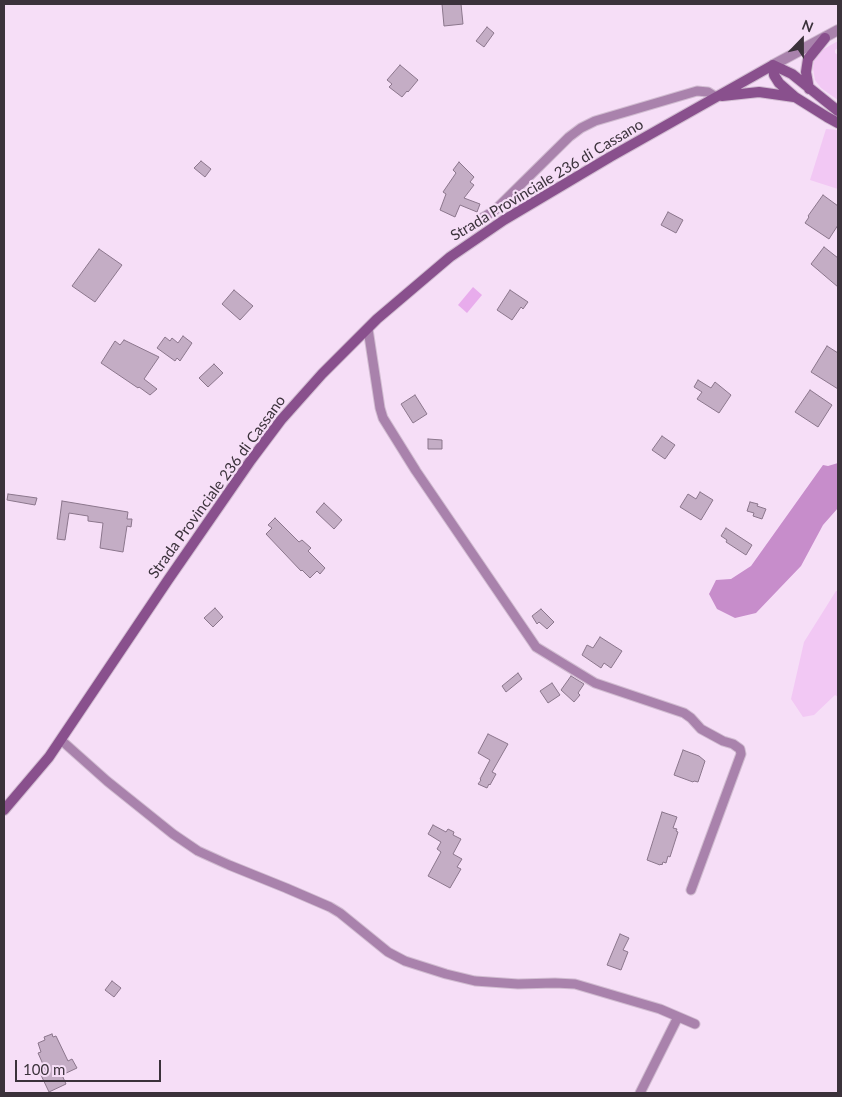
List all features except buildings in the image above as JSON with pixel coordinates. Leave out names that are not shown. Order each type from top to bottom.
[{"type":"main road","points":[[809,89],[806,72],[808,59],[825,38]]},
{"type":"main road","points":[[773,65],[792,74],[838,110]]},
{"type":"main road","points":[[773,65],[774,75],[779,83],[795,97],[838,123]]},
{"type":"main road","name":"Strada Provinciale 236 di Cassano","points":[[4,810],[49,757],[173,572],[281,420],[322,374],[377,319],[450,257],[504,220],[610,157],[773,65]]},
{"type":"main road","points":[[716,97],[759,92],[795,97]]},
{"type":"street","name":"Strada Provinciale 236 di Cassano","points":[[773,65],[838,30]]},
{"type":"street","points":[[482,218],[494,211],[569,137],[581,128],[595,121],[697,91],[708,92],[716,97]]},
{"type":"street","points":[[368,329],[383,418],[416,471],[536,648],[595,683],[684,714],[691,718],[701,729],[740,749],[740,754],[691,890]]},
{"type":"street","points":[[61,740],[107,781],[173,834],[198,850],[228,865],[330,907],[388,952],[405,961],[475,982],[575,984],[660,1009],[696,1024]]},
{"type":"street","points":[[640,1093],[678,1017]]},
{"type":"shaded area","points":[[838,41],[838,48],[835,50],[835,53],[838,55],[838,100],[821,88],[815,80],[813,68],[814,59],[822,50]]},
{"type":"shaded area","points":[[826,129],[838,130],[838,189],[810,180]]},
{"type":"shaded area","points":[[473,287],[482,295],[467,313],[458,305]]},
{"type":"shaded area","points":[[838,463],[838,508],[823,525],[801,566],[756,613],[735,618],[717,609],[709,594],[716,580],[731,579],[751,566],[823,465],[828,466]]},
{"type":"shaded area","points":[[836,591],[838,591],[838,697],[835,695],[814,715],[803,717],[791,699],[804,642]]}]
